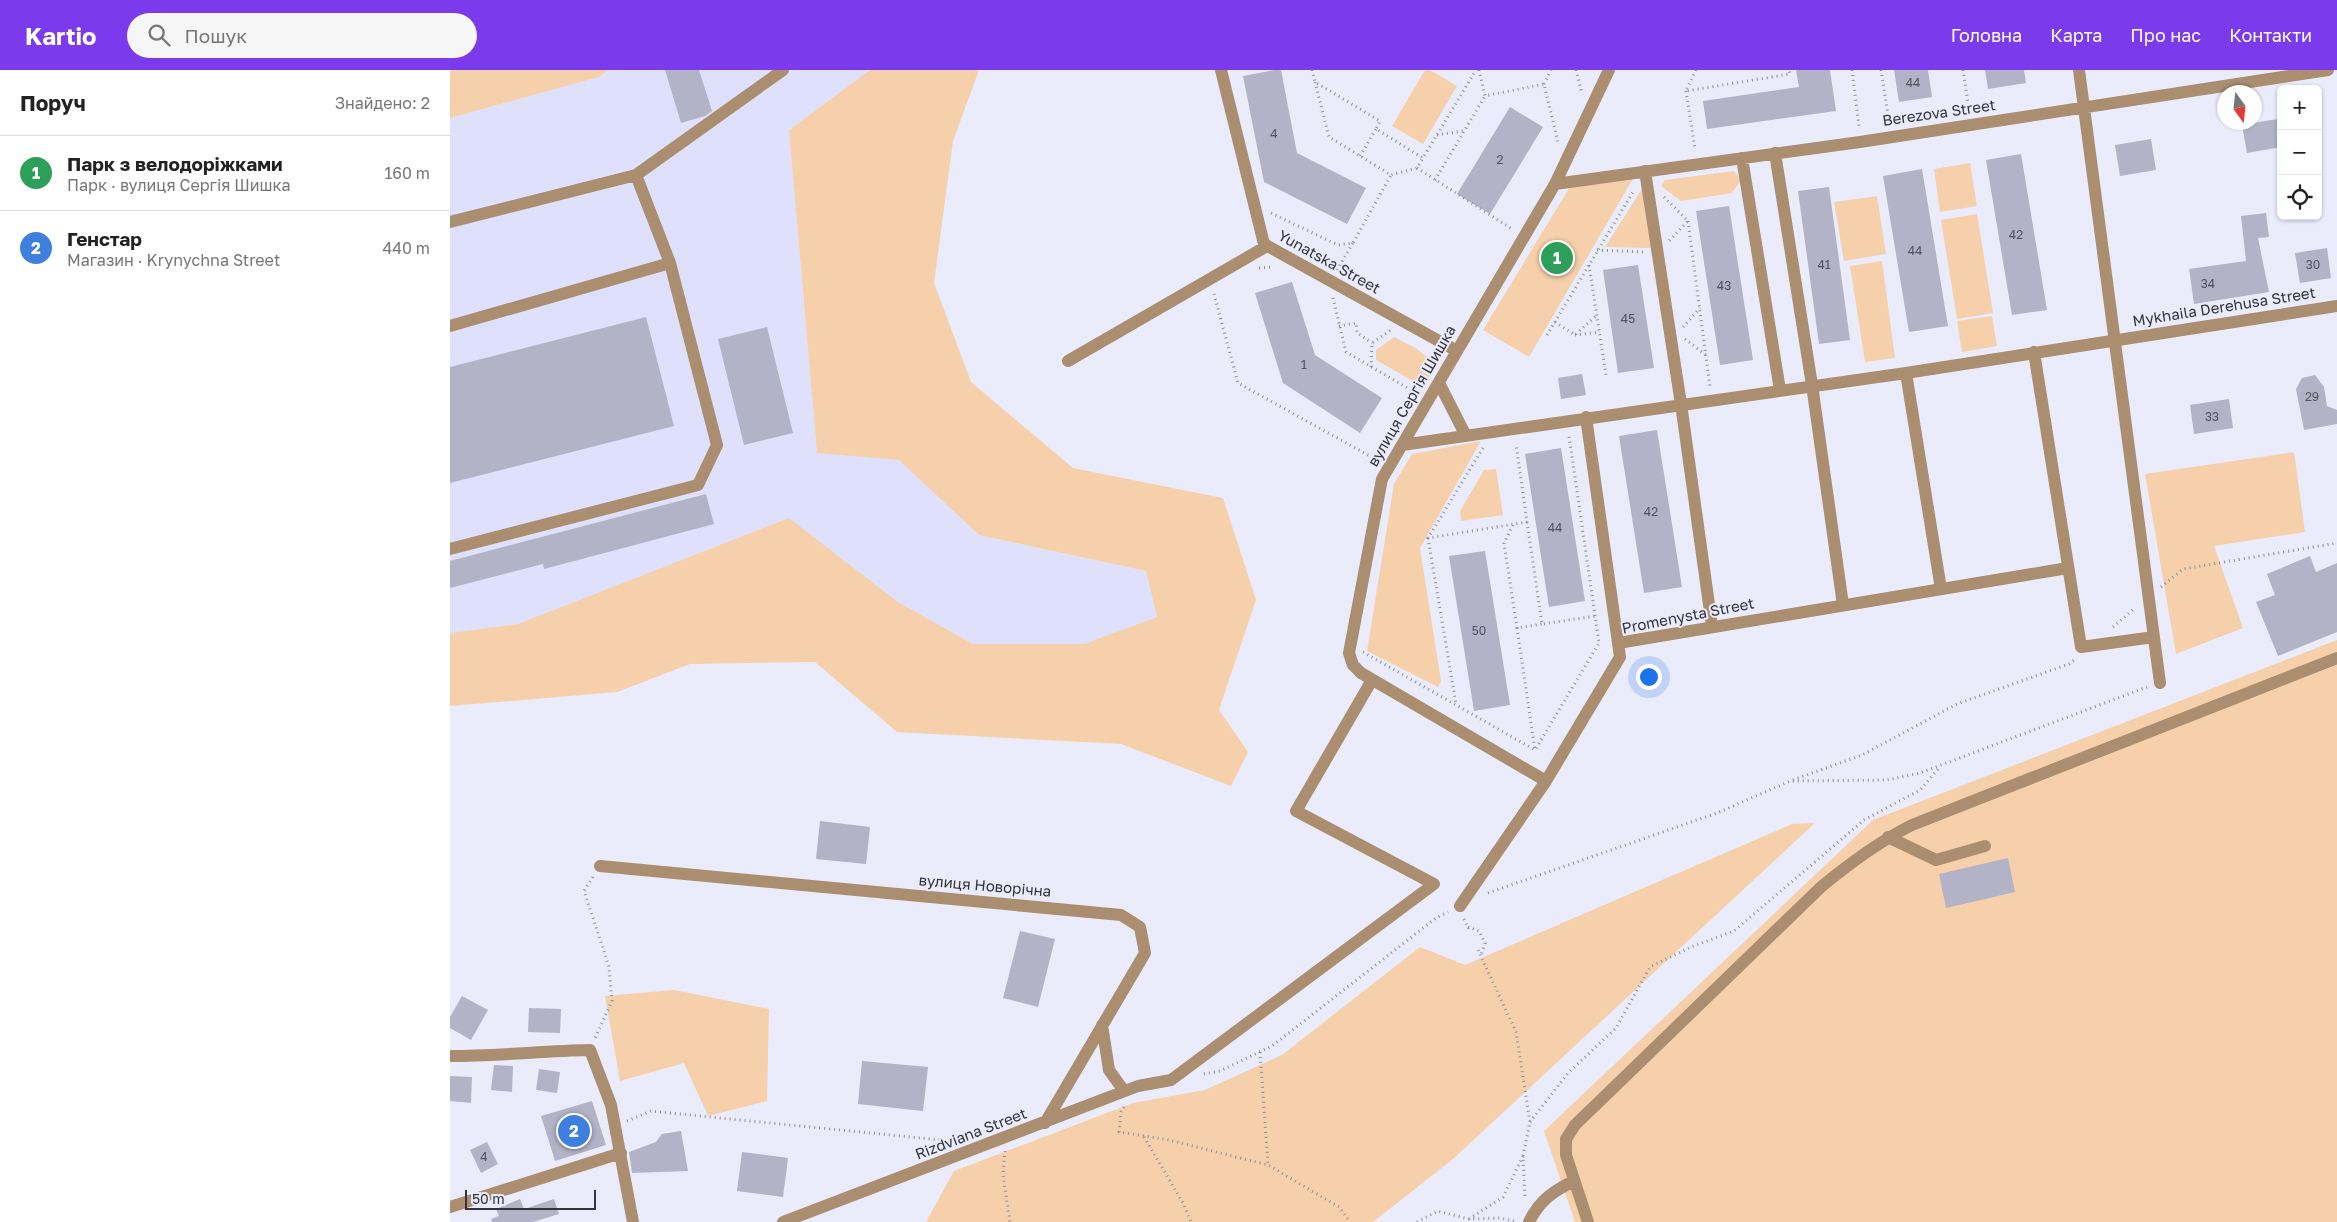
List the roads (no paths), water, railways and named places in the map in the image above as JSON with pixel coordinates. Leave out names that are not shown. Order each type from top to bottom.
[{"type":"street","points":[[450,222],[636,175],[783,70]]},
{"type":"street","name":"Yunatska Street","points":[[1221,70],[1264,244],[1457,352]]},
{"type":"street","name":"вулиця Сергія Шишка","points":[[1546,781],[1361,673],[1353,665],[1349,653],[1382,479],[1555,184],[1609,70]]},
{"type":"street","points":[[2080,70],[2160,683]]},
{"type":"street","name":"Berezova Street","points":[[1555,184],[2084,108],[2328,70]]},
{"type":"street","points":[[1774,153],[1812,385],[1844,605]]},
{"type":"street","points":[[1742,158],[1780,390]]},
{"type":"street","points":[[1645,171],[1681,404],[1712,626]]},
{"type":"street","points":[[450,549],[698,485],[717,445],[670,263],[636,175]]},
{"type":"street","points":[[1068,361],[1267,246]]},
{"type":"street","points":[[450,326],[670,263]]},
{"type":"street","name":"Mykhaila Derehusa Street","points":[[1402,446],[2337,306]]},
{"type":"street","points":[[2034,352],[2080,647],[2154,637]]},
{"type":"street","points":[[1906,372],[1941,589]]},
{"type":"street","points":[[1438,383],[1466,436]]},
{"type":"street","points":[[1586,417],[1618,643]]},
{"type":"street","name":"Promenysta Street","points":[[1460,906],[1546,781],[1620,658],[1618,643],[2068,568]]},
{"type":"street","points":[[1588,1222],[1566,1155],[1566,1138],[1586,1112],[1821,887],[1858,857],[1888,836],[1921,822],[2337,658]]},
{"type":"street","name":"Rizdviana Street","points":[[783,1222],[1006,1138],[1124,1091],[1138,1086],[1171,1080],[1434,884],[1296,811],[1372,680]]},
{"type":"street","points":[[1888,836],[1936,860],[1985,846]]},
{"type":"street","name":"вулиця Новорічна","points":[[600,866],[1121,915],[1140,927],[1145,953],[1045,1123]]},
{"type":"street","points":[[1102,1025],[1109,1070],[1124,1091]]},
{"type":"street","points":[[450,1056],[486,1056],[539,1051],[590,1050],[611,1105],[622,1153],[633,1222]]},
{"type":"street","points":[[450,1206],[622,1153]]},
{"type":"street","points":[[1528,1222],[1535,1208],[1545,1198],[1574,1181]]},
{"type":"place","name":"Парк з велодоріжками","points":[[1557,258]]},
{"type":"place","name":"Генстар","points":[[574,1131]]}]
